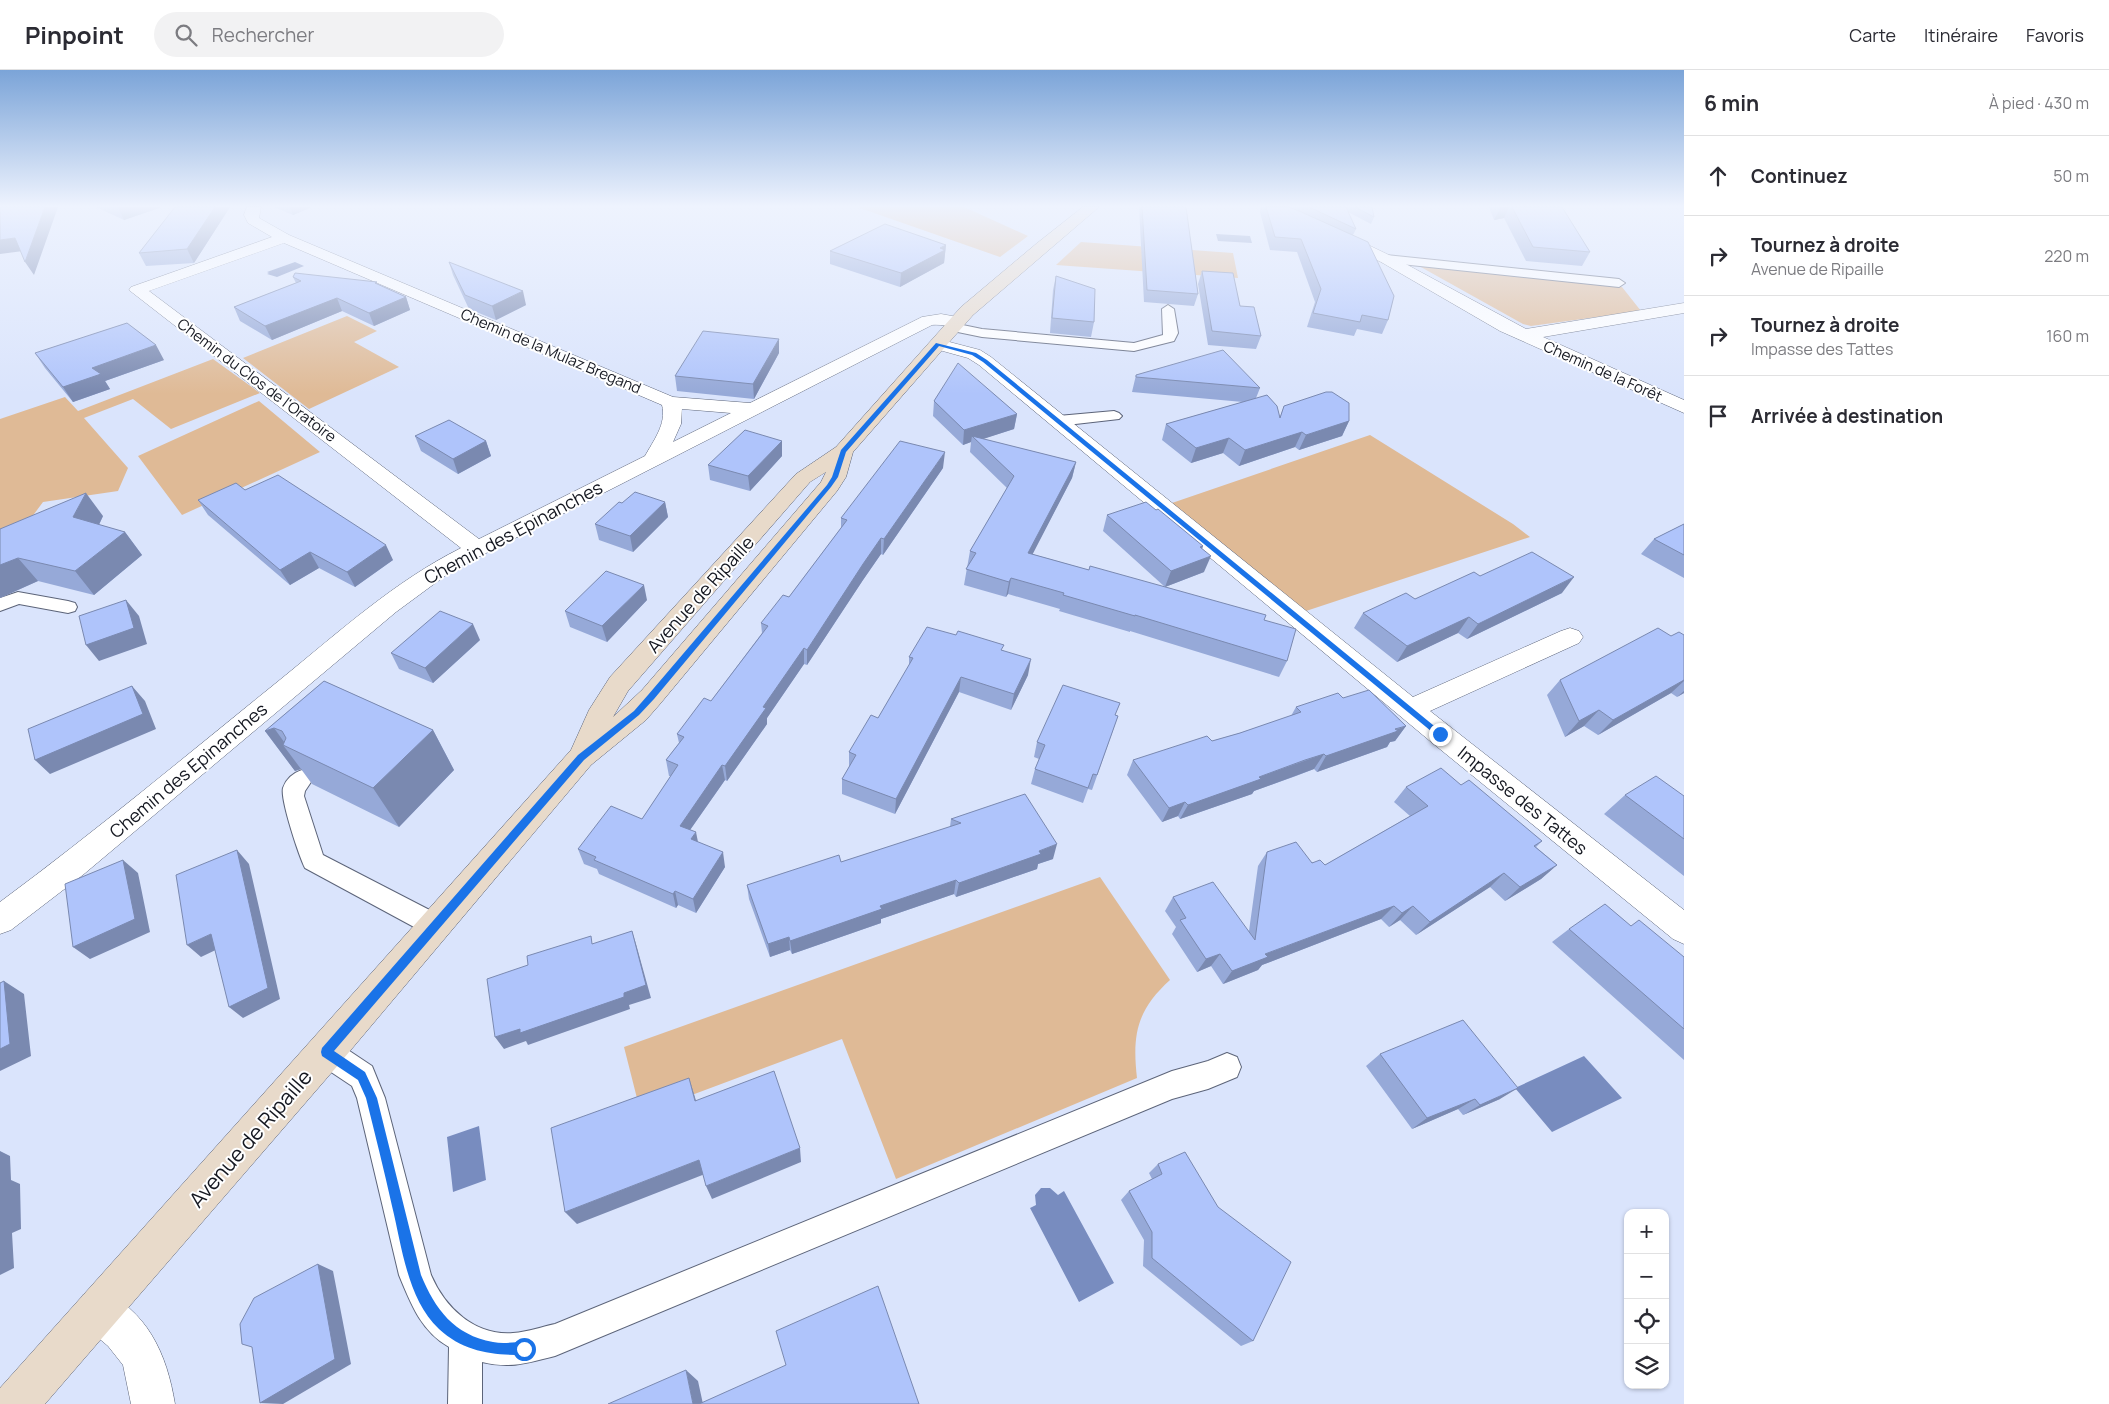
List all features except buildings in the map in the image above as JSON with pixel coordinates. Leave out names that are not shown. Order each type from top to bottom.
[{"type":"street","name":"Chemin du Clos de l'Oratoire","points":[[196,269],[137,290],[476,548]]},
{"type":"street","name":"Chemin de la Mulaz Bregand","points":[[358,269],[670,402],[752,409]]},
{"type":"street","name":"Avenue de Ripaille","points":[[581,758],[597,719],[615,690],[803,478],[843,451],[949,331],[988,292],[1015,269]]},
{"type":"street","name":"Chemin de la Forêt","points":[[1404,269],[1523,335],[1684,407]]},
{"type":"street","name":"Chemin de la Forêt","points":[[1523,335],[1684,308]]},
{"type":"street","name":"Chemin des Epinanches","points":[[0,920],[73,865],[387,606],[445,565],[928,320],[937,318],[949,331]]},
{"type":"street","name":"Impasse des Tattes","points":[[949,331],[974,354],[985,361],[1410,709],[1684,929]]},
{"type":"street","points":[[653,459],[673,421],[673,408],[670,402]]},
{"type":"street","name":"Avenue de Ripaille","points":[[16,1404],[326,1052],[581,758],[641,708],[829,486],[835,477],[843,451]]},
{"type":"street","points":[[740,550],[770,556]]},
{"type":"street","points":[[1410,709],[1570,637]]},
{"type":"street","points":[[98,1310],[124,1331],[142,1353],[153,1404]]},
{"type":"lane","points":[[1482,269],[1619,284]]},
{"type":"lane","points":[[949,331],[1134,347],[1169,338],[1171,333],[1168,309]]},
{"type":"lane","points":[[1058,421],[1114,416]]},
{"type":"lane","points":[[0,605],[18,598],[68,607]]},
{"type":"lane","points":[[302,779],[294,788],[293,796],[313,861],[436,926]]},
{"type":"lane","points":[[326,1052],[362,1076],[371,1098],[419,1284],[426,1302],[443,1324],[466,1340],[494,1349],[524,1349],[555,1340],[1172,1085],[1208,1075],[1227,1067]]},
{"type":"lane","points":[[465,1404],[466,1340]]},
{"type":"shaded area","points":[[1116,269],[1236,269],[1238,278]]},
{"type":"shaded area","points":[[1425,269],[1450,269],[1622,287],[1641,311],[1531,326],[1523,324]]},
{"type":"shaded area","points":[[347,316],[377,331],[354,342],[399,367],[309,409],[243,358]]},
{"type":"shaded area","points":[[213,359],[260,393],[171,429],[133,399],[84,418],[128,468],[118,491],[43,502],[8,549],[0,553],[0,419],[65,397],[78,411]]},
{"type":"shaded area","points":[[259,401],[320,452],[182,515],[138,456]]},
{"type":"shaded area","points":[[1370,435],[1513,524],[1530,537],[1306,611],[1172,503]]},
{"type":"shaded area","points":[[1100,877],[1170,980],[1150,1002],[1139,1024],[1135,1048],[1137,1078],[896,1179],[842,1039],[641,1114],[624,1047]]},
{"type":"water","points":[[275,269],[296,269],[277,277],[267,274],[269,273],[267,272]]},
{"type":"water","points":[[1584,1056],[1622,1098],[1552,1132],[1515,1088]]},
{"type":"water","points":[[479,1126],[486,1180],[453,1192],[447,1137]]},
{"type":"water","points":[[1041,1188],[1050,1188],[1058,1195],[1064,1191],[1114,1283],[1079,1302],[1030,1208],[1036,1205],[1035,1195]]},
{"type":"route","points":[[524,1349],[494,1349],[466,1340],[443,1324],[426,1302],[415,1275],[371,1098],[362,1076],[347,1064],[326,1052],[581,758],[619,728],[651,697],[829,486],[839,468],[843,451],[938,344],[974,354],[985,361],[1440,734]]}]
